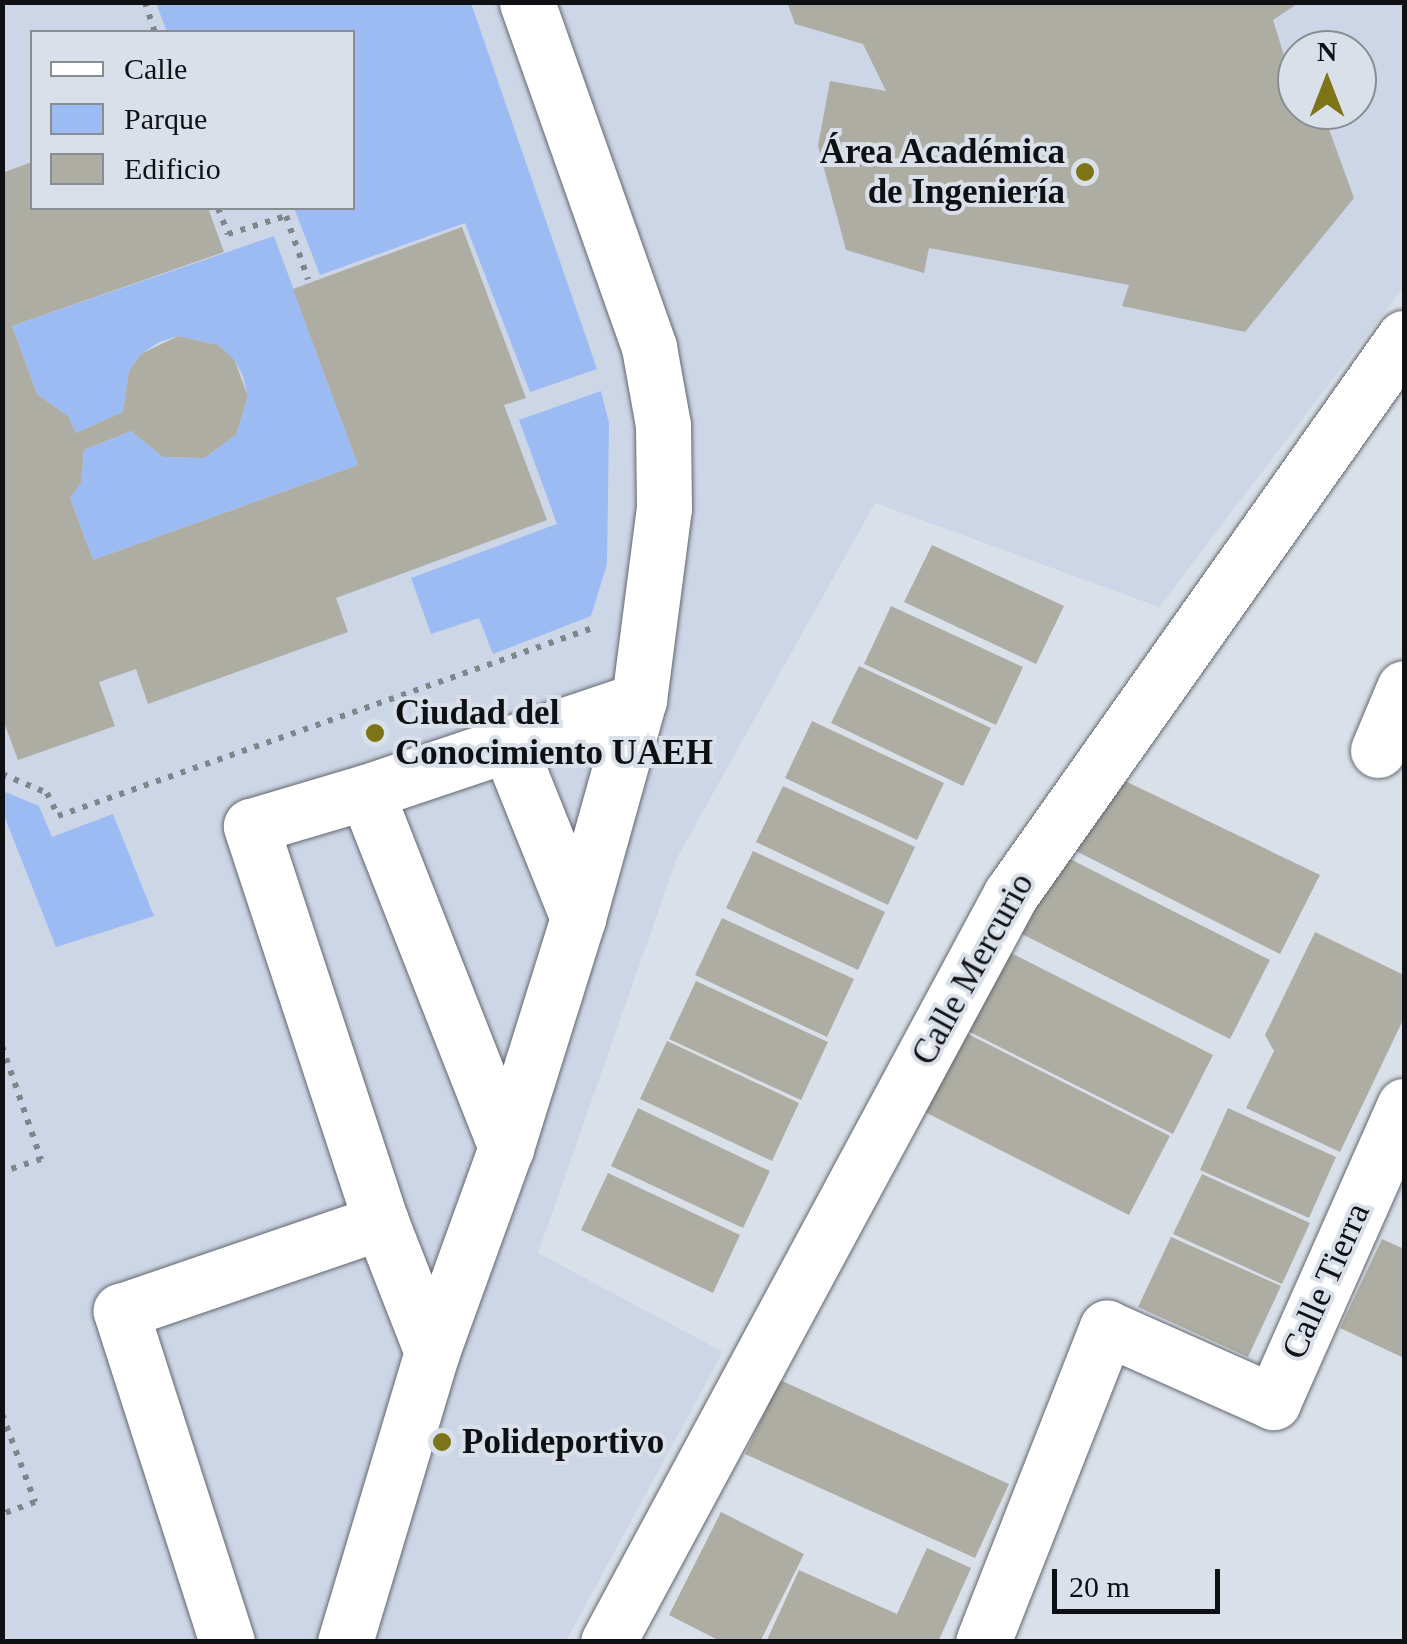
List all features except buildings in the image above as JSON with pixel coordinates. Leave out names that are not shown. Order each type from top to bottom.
[{"type":"street","points":[[345,1642],[432,1352],[506,1148],[578,918],[639,700],[664,508],[663,424],[648,347],[527,2]]},
{"type":"street","name":"Calle Mercurio","points":[[608,1642],[1011,894],[1397,364]]},
{"type":"street","points":[[1378,750],[1404,688]]},
{"type":"street","points":[[432,1352],[382,1222],[251,826],[366,792],[639,700]]},
{"type":"street","points":[[508,744],[578,918]]},
{"type":"street","points":[[366,792],[506,1148]]},
{"type":"street","name":"Calle Tierra","points":[[983,1642],[1106,1328],[1273,1402],[1404,1106]]},
{"type":"street","points":[[227,1642],[121,1311],[382,1222]]},
{"type":"path","points":[[144,2],[154,30]]},
{"type":"path","points":[[219,210],[228,234],[286,216],[308,280]]},
{"type":"path","points":[[2,774],[48,793],[58,816],[600,626]]},
{"type":"path","points":[[2,1046],[41,1159],[2,1172]]},
{"type":"path","points":[[2,1414],[35,1502],[2,1514]]},
{"type":"shaded area","name":"Ciudad del Conocimiento UAEH","points":[[3,3],[1404,3],[1404,286],[1159,607],[875,503],[677,858],[538,1253],[723,1352],[566,1641],[3,1642]]},
{"type":"green space","points":[[156,3],[471,3],[597,369],[530,392],[465,223],[320,275],[295,210],[355,210],[355,30],[166,30]]},
{"type":"green space","points":[[274,236],[358,465],[93,560],[70,498],[81,483],[84,450],[131,431],[163,457],[204,458],[236,435],[248,396],[243,376],[234,359],[218,345],[178,336],[159,342],[141,354],[129,371],[123,412],[76,433],[68,416],[37,394],[12,326]]},
{"type":"green space","points":[[601,391],[609,423],[607,564],[591,616],[493,654],[479,618],[431,634],[411,578],[557,524],[519,420]]},
{"type":"green space","points":[[3,791],[39,806],[52,837],[113,814],[154,916],[56,947],[3,813]]},
{"type":"place","name":"Área Académica de Ingeniería","points":[[1085,172]]},
{"type":"place","name":"Ciudad del Conocimiento UAEH","points":[[375,733]]},
{"type":"place","name":"Polideportivo","points":[[442,1442]]}]
